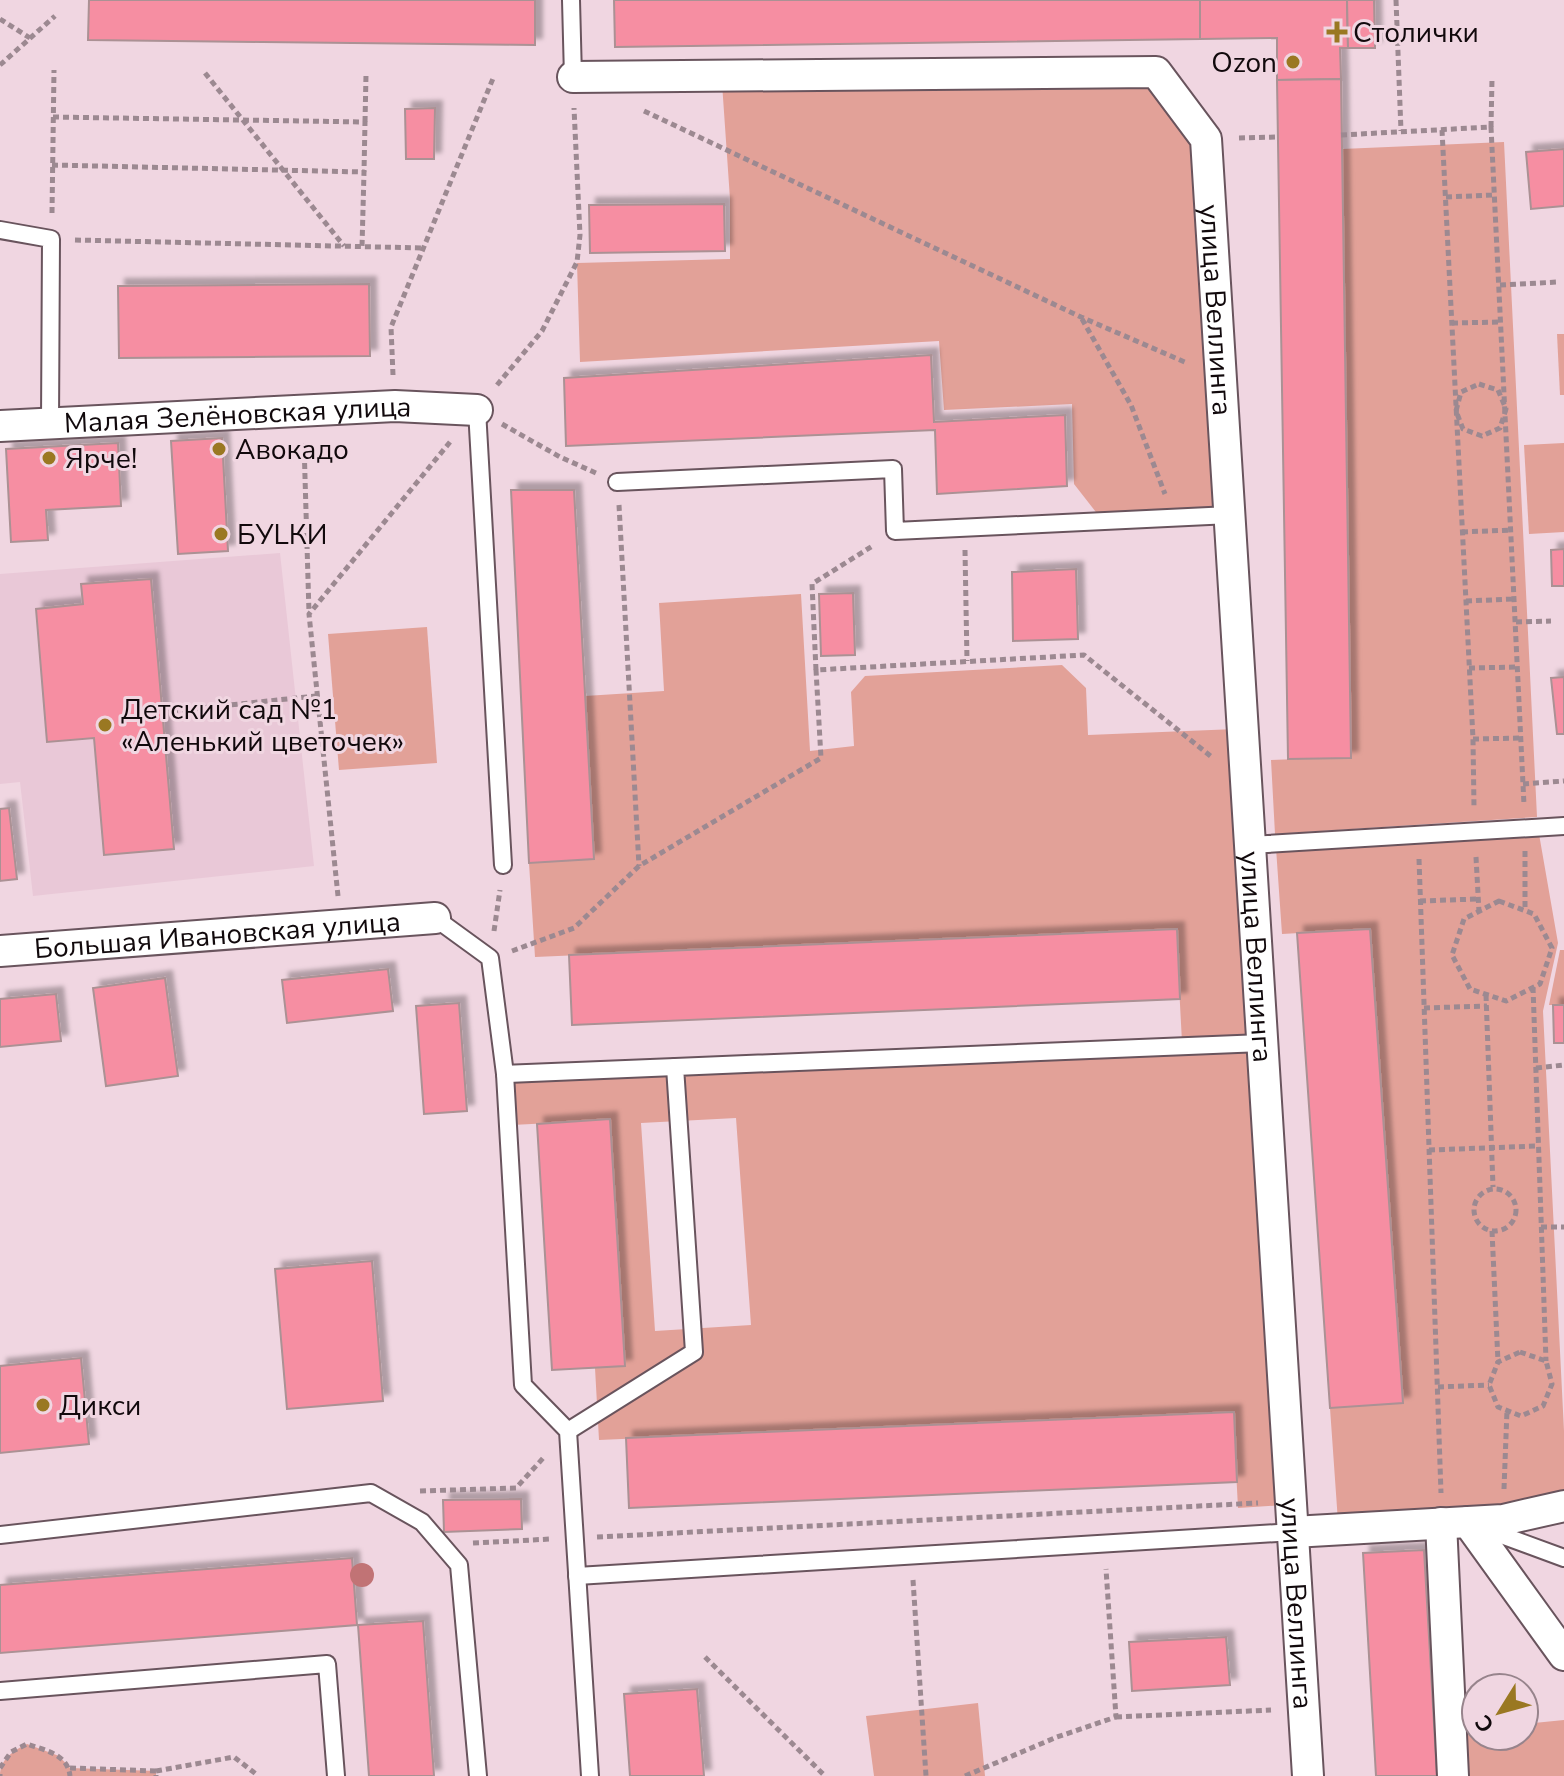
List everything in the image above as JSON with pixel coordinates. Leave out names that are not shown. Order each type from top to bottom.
[{"type":"street","points":[[573,77],[1156,72],[1206,139]]},
{"type":"street","name":"улица Веллинга","points":[[1206,139],[1308,1776]]},
{"type":"street","name":"Малая Зелёновская улица","points":[[0,426],[395,406],[477,410]]},
{"type":"street","name":"Большая Ивановская улица","points":[[0,951],[435,918]]},
{"type":"street","points":[[1293,1532],[1503,1520],[1564,1506]]},
{"type":"street","points":[[1455,1522],[1564,1655]]},
{"type":"street","points":[[1453,1776],[1455,1522]]},
{"type":"lane","points":[[571,0],[573,77]]},
{"type":"lane","points":[[0,230],[51,239],[50,423]]},
{"type":"lane","points":[[477,410],[503,865]]},
{"type":"lane","points":[[617,482],[893,469],[895,531],[1230,515]]},
{"type":"lane","points":[[1250,845],[1564,826]]},
{"type":"lane","points":[[435,918],[490,958],[505,1074],[523,1385],[568,1431],[590,1776]]},
{"type":"lane","points":[[505,1074],[1262,1043]]},
{"type":"lane","points":[[568,1431],[694,1352],[675,1067]]},
{"type":"lane","points":[[0,1535],[371,1493],[422,1522],[459,1565],[478,1776]]},
{"type":"lane","points":[[1455,1522],[1564,1558]]},
{"type":"lane","points":[[577,1576],[1293,1532]]},
{"type":"lane","points":[[0,1691],[327,1664],[336,1776]]},
{"type":"path","points":[[1396,0],[1401,131]]},
{"type":"path","points":[[0,65],[55,16]]},
{"type":"path","points":[[0,19],[30,38]]},
{"type":"path","points":[[54,70],[51,239],[423,248]]},
{"type":"path","points":[[205,73],[344,247]]},
{"type":"path","points":[[362,247],[366,75]]},
{"type":"path","points":[[395,406],[391,327],[494,76]]},
{"type":"path","points":[[309,614],[542,331],[577,262],[580,235],[573,77]]},
{"type":"path","points":[[1492,79],[1491,127],[1522,738],[1525,910]]},
{"type":"path","points":[[643,110],[1081,317],[1221,378]]},
{"type":"path","points":[[53,117],[365,122]]},
{"type":"path","points":[[1341,135],[1491,127]]},
{"type":"path","points":[[1442,130],[1479,912]]},
{"type":"path","points":[[1206,139],[1278,137]]},
{"type":"path","points":[[52,165],[364,172]]},
{"type":"path","points":[[1446,197],[1495,195]]},
{"type":"path","points":[[1499,285],[1558,282]]},
{"type":"path","points":[[1081,317],[1131,405],[1174,517]]},
{"type":"path","points":[[1452,323],[1501,322]]},
{"type":"path","points":[[1479,384],[1498,390],[1506,409],[1500,428],[1482,436],[1463,429],[1456,411],[1461,392],[1479,384]]},
{"type":"path","points":[[477,410],[560,457],[617,482],[639,866]]},
{"type":"path","points":[[303,411],[309,614],[341,925]]},
{"type":"path","points":[[964,528],[967,661]]},
{"type":"path","points":[[1462,532],[1512,530]]},
{"type":"path","points":[[503,865],[490,958],[574,928],[639,866],[821,758],[812,584],[895,531]]},
{"type":"path","points":[[1466,601],[1515,599]]},
{"type":"path","points":[[1516,622],[1551,621]]},
{"type":"path","points":[[816,670],[1084,655],[1247,785]]},
{"type":"path","points":[[1469,668],[1518,667]]},
{"type":"path","points":[[162,712],[316,696]]},
{"type":"path","points":[[1473,739],[1522,738]]},
{"type":"path","points":[[1523,784],[1564,781]]},
{"type":"path","points":[[1419,834],[1438,1387],[1455,1522]]},
{"type":"path","points":[[1420,901],[1478,899]]},
{"type":"path","points":[[1499,901],[1534,914],[1552,948],[1540,984],[1506,1001],[1470,989],[1452,955],[1464,919],[1479,912],[1499,901]]},
{"type":"path","points":[[1492,1230],[1498,1362],[1489,1385],[1498,1407],[1521,1416],[1543,1406],[1552,1384],[1546,1361],[1533,987]]},
{"type":"path","points":[[1486,995],[1493,1187]]},
{"type":"path","points":[[1423,1008],[1487,1006]]},
{"type":"path","points":[[1536,1068],[1564,1065]]},
{"type":"path","points":[[1429,1150],[1538,1146]]},
{"type":"path","points":[[1493,1187],[1509,1193],[1517,1208],[1511,1225],[1496,1232],[1480,1226],[1472,1211],[1478,1195],[1493,1187]]},
{"type":"path","points":[[1541,1227],[1564,1227]]},
{"type":"path","points":[[1498,1362],[1520,1352],[1546,1361]]},
{"type":"path","points":[[1438,1387],[1489,1385]]},
{"type":"path","points":[[1503,1520],[1507,1410]]},
{"type":"path","points":[[371,1493],[516,1488],[568,1431]]},
{"type":"path","points":[[442,1545],[1291,1501]]},
{"type":"path","points":[[1104,1544],[1116,1717]]},
{"type":"path","points":[[912,1555],[926,1776]]},
{"type":"path","points":[[705,1657],[825,1776]]},
{"type":"path","points":[[965,1776],[1057,1737],[1116,1717],[1304,1708]]},
{"type":"path","points":[[0,1773],[11,1752],[27,1744],[59,1756],[70,1768],[70,1776]]},
{"type":"path","points":[[70,1768],[156,1773],[234,1757],[257,1776]]},
{"type":"shaded area","points":[[1151,80],[1199,143],[1221,510],[1099,516],[1074,484],[1072,404],[944,410],[939,341],[580,362],[577,263],[730,259],[730,199],[722,83]]},
{"type":"shaded area","points":[[1504,142],[1537,817],[1275,834],[1271,760],[1351,757],[1342,149]]},
{"type":"shaded area","points":[[1557,334],[1564,334],[1564,395],[1560,395]]},
{"type":"shaded area","points":[[1564,443],[1564,532],[1529,534],[1524,445]]},
{"type":"shaded area","points":[[280,553],[314,866],[33,896],[20,782],[0,784],[0,574]]},
{"type":"shaded area","points":[[801,594],[810,751],[854,746],[851,692],[865,676],[1062,665],[1086,688],[1088,735],[1236,729],[1255,1038],[1182,1042],[1176,929],[535,957],[529,863],[585,696],[664,691],[659,603]]},
{"type":"shaded area","points":[[427,627],[437,763],[339,770],[328,634]]},
{"type":"shaded area","points":[[1539,834],[1558,943],[1543,1011],[1564,1431],[1564,1497],[1547,1502],[1338,1522],[1330,1408],[1403,1403],[1370,929],[1282,934],[1276,848]]},
{"type":"shaded area","points":[[1560,950],[1564,950],[1564,1005],[1549,1005]]},
{"type":"shaded area","points":[[1256,1048],[1284,1505],[1238,1508],[1233,1412],[599,1440],[595,1368],[625,1366],[610,1120],[512,1125],[509,1079]],"holes":[[[736,1118],[751,1325],[655,1331],[641,1123]]]},
{"type":"shaded area","points":[[978,1703],[985,1776],[874,1776],[866,1716]]},
{"type":"shaded area","points":[[1564,1720],[1564,1776],[1469,1776],[1467,1752],[1540,1752],[1540,1722]]},
{"type":"shaded area","points":[[27,1744],[59,1756],[70,1768],[156,1771],[156,1776],[0,1776],[5,1760]]},
{"type":"building","points":[[89,0],[535,0],[535,45],[88,40]]},
{"type":"building","points":[[614,0],[1200,0],[1200,39],[615,47]]},
{"type":"building","points":[[1200,0],[1347,0],[1348,48],[1340,48],[1341,79],[1277,80],[1277,38],[1200,39]]},
{"type":"building","points":[[1347,0],[1374,0],[1375,48],[1348,48]]},
{"type":"building","points":[[1341,79],[1351,758],[1288,759],[1277,80]]},
{"type":"building","points":[[435,108],[434,159],[406,159],[405,109]]},
{"type":"building","points":[[1564,149],[1564,206],[1531,209],[1526,152]]},
{"type":"building","points":[[724,204],[725,251],[590,253],[589,205]]},
{"type":"building","points":[[369,284],[370,356],[119,358],[118,286]]},
{"type":"building","points":[[931,355],[934,422],[1065,415],[1067,486],[937,494],[935,430],[566,446],[564,378]]},
{"type":"building","points":[[222,438],[228,551],[178,554],[171,441]]},
{"type":"building","points":[[118,443],[121,506],[46,510],[48,540],[11,542],[6,449]]},
{"type":"building","points":[[511,490],[574,490],[594,859],[529,863]]},
{"type":"building","points":[[1564,549],[1564,586],[1552,586],[1551,550]]},
{"type":"building","points":[[1076,569],[1078,639],[1013,641],[1012,572]]},
{"type":"building","name":"Детский сад №1 «Аленький цветочек»","points":[[151,579],[174,849],[104,855],[94,738],[47,742],[36,609],[83,604],[81,584]]},
{"type":"building","points":[[853,593],[855,655],[821,656],[819,594]]},
{"type":"building","points":[[1564,677],[1564,734],[1557,734],[1551,678]]},
{"type":"building","points":[[9,808],[17,879],[0,881],[0,809]]},
{"type":"building","points":[[1177,929],[1180,999],[572,1025],[569,955]]},
{"type":"building","points":[[1370,929],[1403,1403],[1330,1408],[1297,933]]},
{"type":"building","points":[[388,969],[393,1011],[287,1023],[282,980]]},
{"type":"building","points":[[165,978],[178,1076],[106,1086],[93,988]]},
{"type":"building","points":[[56,994],[61,1041],[0,1047],[0,999]]},
{"type":"building","points":[[459,1003],[467,1111],[424,1114],[416,1006]]},
{"type":"building","points":[[1553,1005],[1564,1005],[1564,1043],[1554,1043]]},
{"type":"building","points":[[610,1119],[625,1366],[552,1370],[537,1124]]},
{"type":"building","points":[[372,1261],[383,1401],[287,1409],[275,1269]]},
{"type":"building","name":"Дикси","points":[[81,1358],[89,1444],[0,1453],[0,1366]]},
{"type":"building","points":[[1234,1412],[1237,1482],[629,1508],[626,1438]]},
{"type":"building","points":[[521,1499],[522,1529],[444,1532],[443,1500]]},
{"type":"building","points":[[1424,1550],[1437,1776],[1376,1776],[1363,1553]]},
{"type":"building","points":[[352,1558],[357,1625],[0,1653],[0,1585]]},
{"type":"building","points":[[423,1621],[434,1776],[369,1776],[358,1625]]},
{"type":"building","points":[[1226,1637],[1230,1685],[1132,1691],[1129,1642]]},
{"type":"building","points":[[697,1689],[704,1776],[630,1776],[624,1694]]},
{"type":"place","name":"Столички","points":[[1337,32]]},
{"type":"place","name":"Ozon","points":[[1293,62]]},
{"type":"place","name":"Авокадо","points":[[219,449]]},
{"type":"place","name":"Ярче!","points":[[49,458]]},
{"type":"place","name":"БУLКИ","points":[[221,534]]},
{"type":"place","name":"Детский сад №1 «Аленький цветочек»","points":[[105,725]]},
{"type":"place","name":"Дикси","points":[[43,1405]]}]
